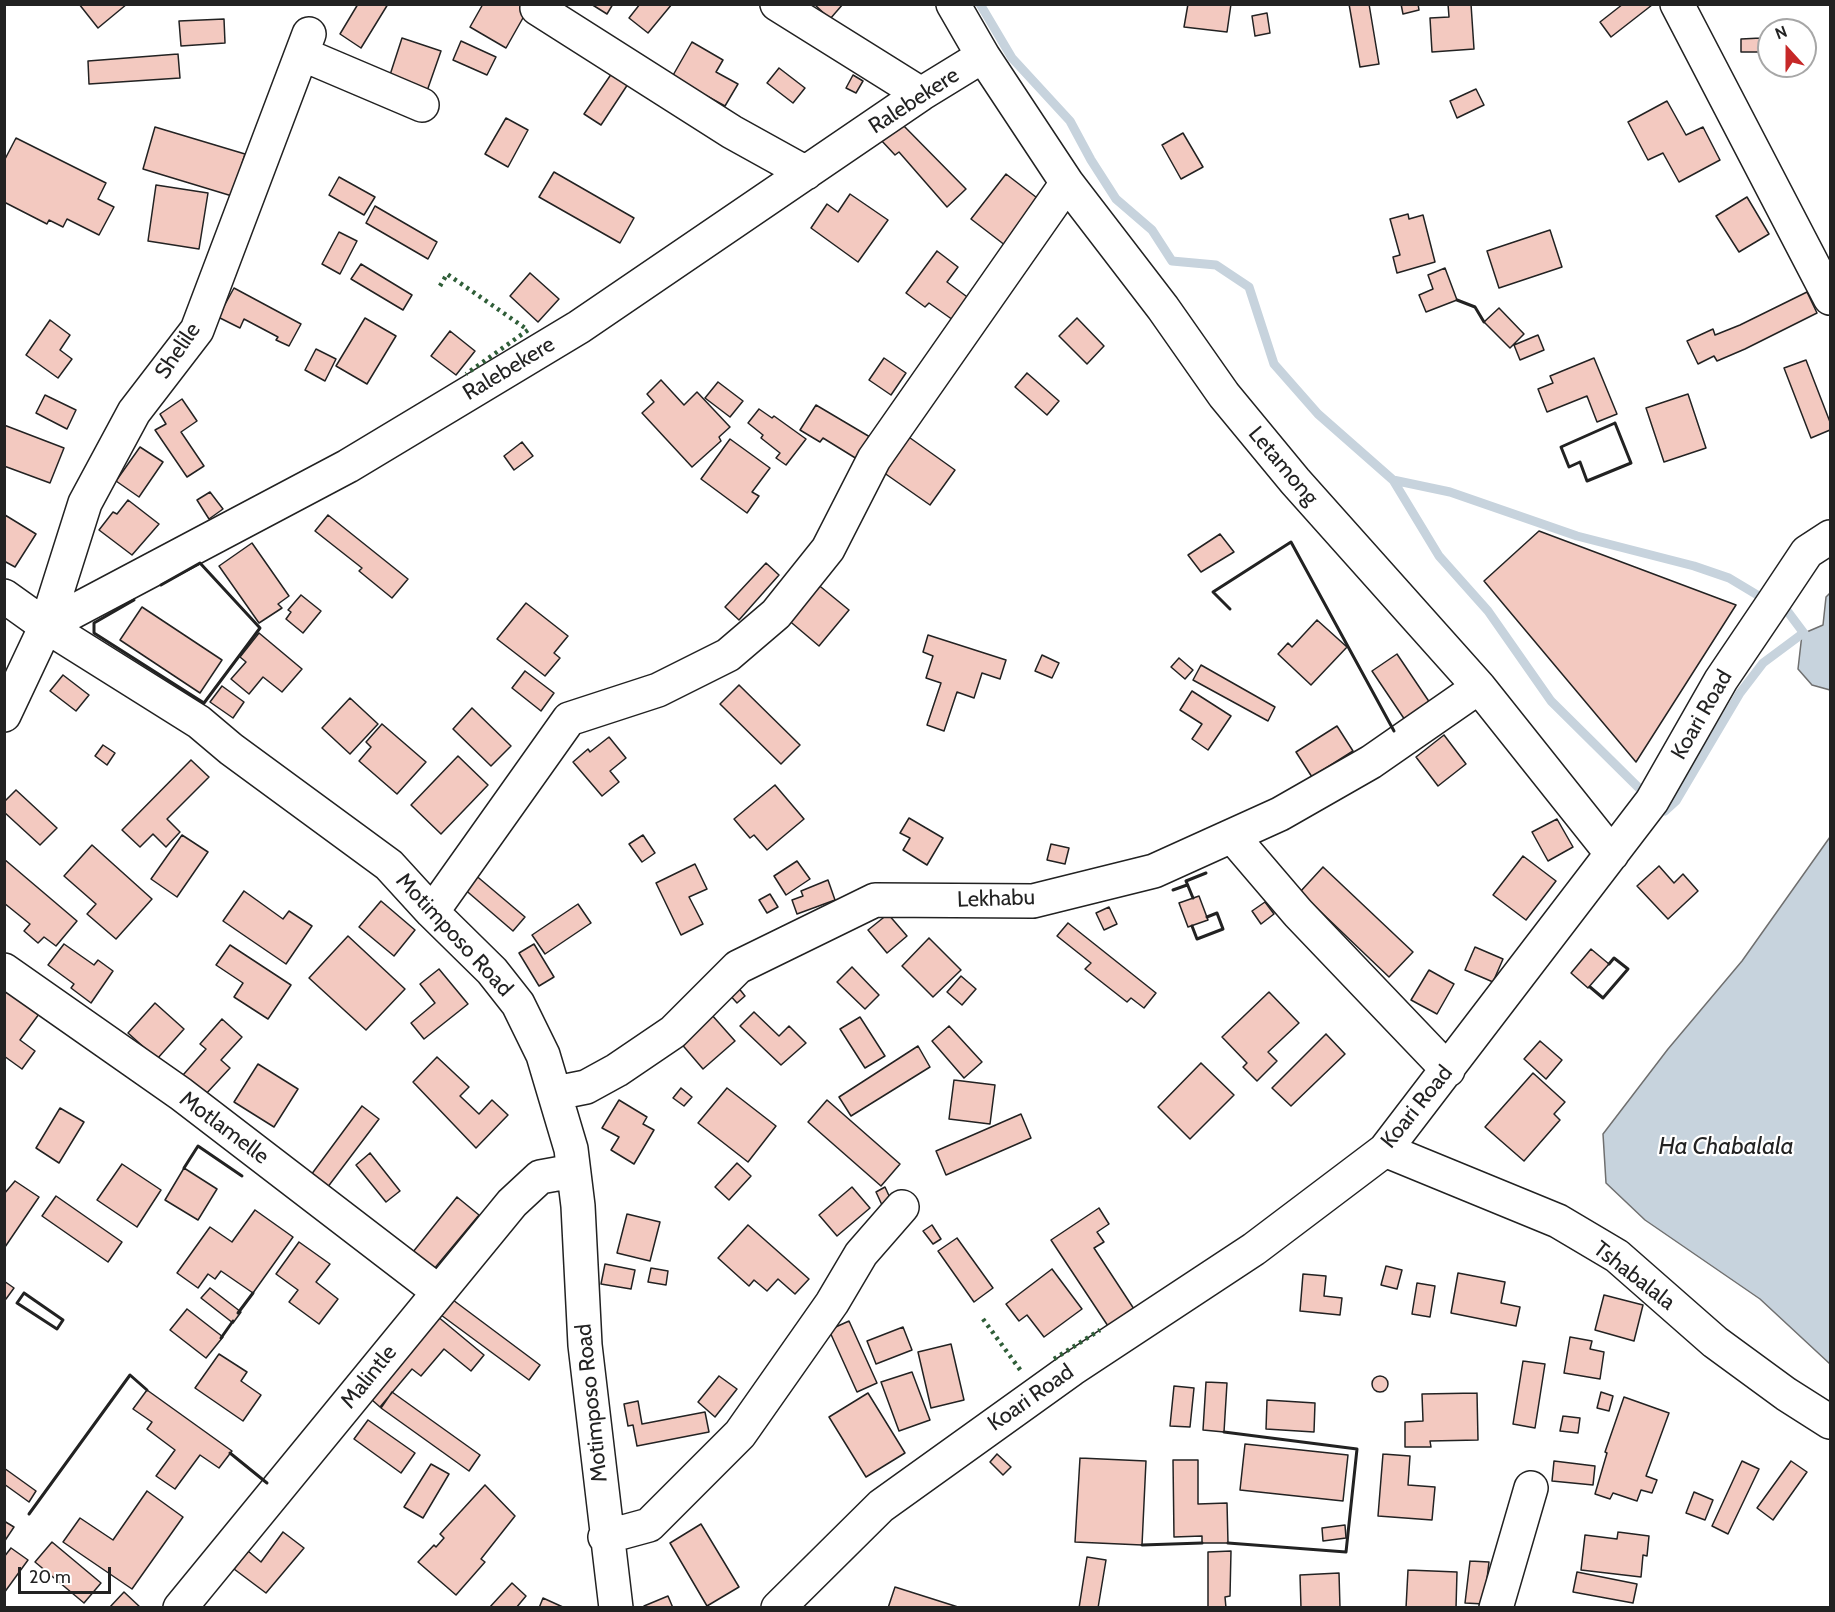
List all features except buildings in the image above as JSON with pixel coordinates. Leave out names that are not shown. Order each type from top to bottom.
[{"type":"street","points":[[777,4],[921,94]]},
{"type":"street","name":"Ralebekere","points":[[46,626],[348,466],[579,327],[921,94],[983,56],[953,4]]},
{"type":"street","points":[[1677,4],[1830,298]]},
{"type":"street","points":[[537,8],[723,126],[806,173]]},
{"type":"street","name":"Shelile","points":[[46,626],[85,503],[135,412],[196,330],[306,44],[422,105]]},
{"type":"street","name":"Letamong","points":[[983,56],[1067,183],[1163,308],[1231,404],[1295,481],[1479,687],[1612,854]]},
{"type":"street","points":[[432,912],[569,719],[658,690],[728,655],[776,614],[828,549],[874,459],[1067,183]]},
{"type":"street","name":"Koari Road","points":[[778,1608],[881,1506],[1072,1369],[1254,1249],[1385,1150],[1652,801],[1721,680],[1807,552],[1830,537]]},
{"type":"street","name":"Motimposo Road","points":[[4,596],[46,626],[199,722],[231,749],[389,865],[432,912],[492,971],[518,1004],[543,1055],[571,1149],[578,1206],[585,1345],[605,1537],[616,1608]]},
{"type":"street","points":[[4,715],[46,626]]},
{"type":"street","name":"Lekhabu","points":[[556,1093],[586,1087],[617,1071],[673,1032],[738,967],[875,900],[1033,901],[1154,871],[1280,814],[1371,762],[1479,687]]},
{"type":"street","points":[[1233,837],[1299,913],[1448,1070]]},
{"type":"street","name":"Motlamelle","points":[[4,970],[181,1094],[439,1292]]},
{"type":"street","name":"Tshabalala","points":[[1385,1150],[1558,1221],[1617,1256],[1714,1342],[1786,1394],[1830,1422]]},
{"type":"street","name":"Malintle","points":[[180,1608],[512,1203],[540,1177],[573,1172]]},
{"type":"street","points":[[605,1537],[649,1525],[740,1434],[826,1313],[861,1254],[902,1207]]},
{"type":"street","points":[[1496,1608],[1532,1488]]},
{"type":"water","points":[[1830,593],[1830,690],[1812,685],[1798,669],[1802,634],[1823,625],[1826,597]]},
{"type":"water","name":"Ha Chabalala","points":[[1830,837],[1830,1364],[1760,1299],[1645,1220],[1606,1183],[1603,1134],[1668,1049],[1742,961]]},
{"type":"waterway","points":[[980,4],[1012,58],[1070,121],[1116,199],[1152,230],[1172,261],[1216,265],[1249,287],[1274,364],[1318,414],[1393,480],[1439,556],[1488,611],[1551,701],[1652,801],[1665,811],[1676,801],[1740,693],[1763,663],[1802,634]]},
{"type":"waterway","points":[[1393,480],[1450,492],[1577,536],[1694,566],[1729,578],[1759,596]]},
{"type":"waterway","points":[[1788,612],[1806,636]]},
{"type":"hedge","points":[[440,286],[447,274],[528,330],[466,374]]},
{"type":"hedge","points":[[983,1319],[1021,1371]]},
{"type":"hedge","points":[[1054,1359],[1100,1330]]},
{"type":"wall","points":[[1457,300],[1475,307],[1484,322]]},
{"type":"wall","points":[[1615,423],[1631,463],[1587,481],[1580,462],[1569,467],[1561,447],[1615,423]]},
{"type":"wall","points":[[1230,609],[1213,592],[1291,542],[1394,731]]},
{"type":"wall","points":[[134,600],[94,623],[94,633],[204,703],[260,628],[200,563],[161,585]]},
{"type":"wall","points":[[1193,898],[1186,881],[1206,873]]},
{"type":"wall","points":[[1173,890],[1187,885]]},
{"type":"wall","points":[[1192,926],[1197,939],[1223,929],[1217,913],[1207,917]]},
{"type":"wall","points":[[1590,987],[1603,998],[1628,969],[1614,958],[1609,964]]},
{"type":"wall","points":[[184,1168],[198,1146],[242,1176]]},
{"type":"wall","points":[[24,1293],[63,1320],[57,1329],[17,1303],[24,1293]]},
{"type":"wall","points":[[238,1313],[253,1293]]},
{"type":"wall","points":[[221,1338],[233,1321]]},
{"type":"wall","points":[[29,1514],[130,1375],[147,1390]]},
{"type":"wall","points":[[1224,1432],[1357,1449],[1346,1552],[1228,1543]]},
{"type":"wall","points":[[230,1453],[267,1483]]},
{"type":"wall","points":[[1142,1545],[1202,1543]]}]
